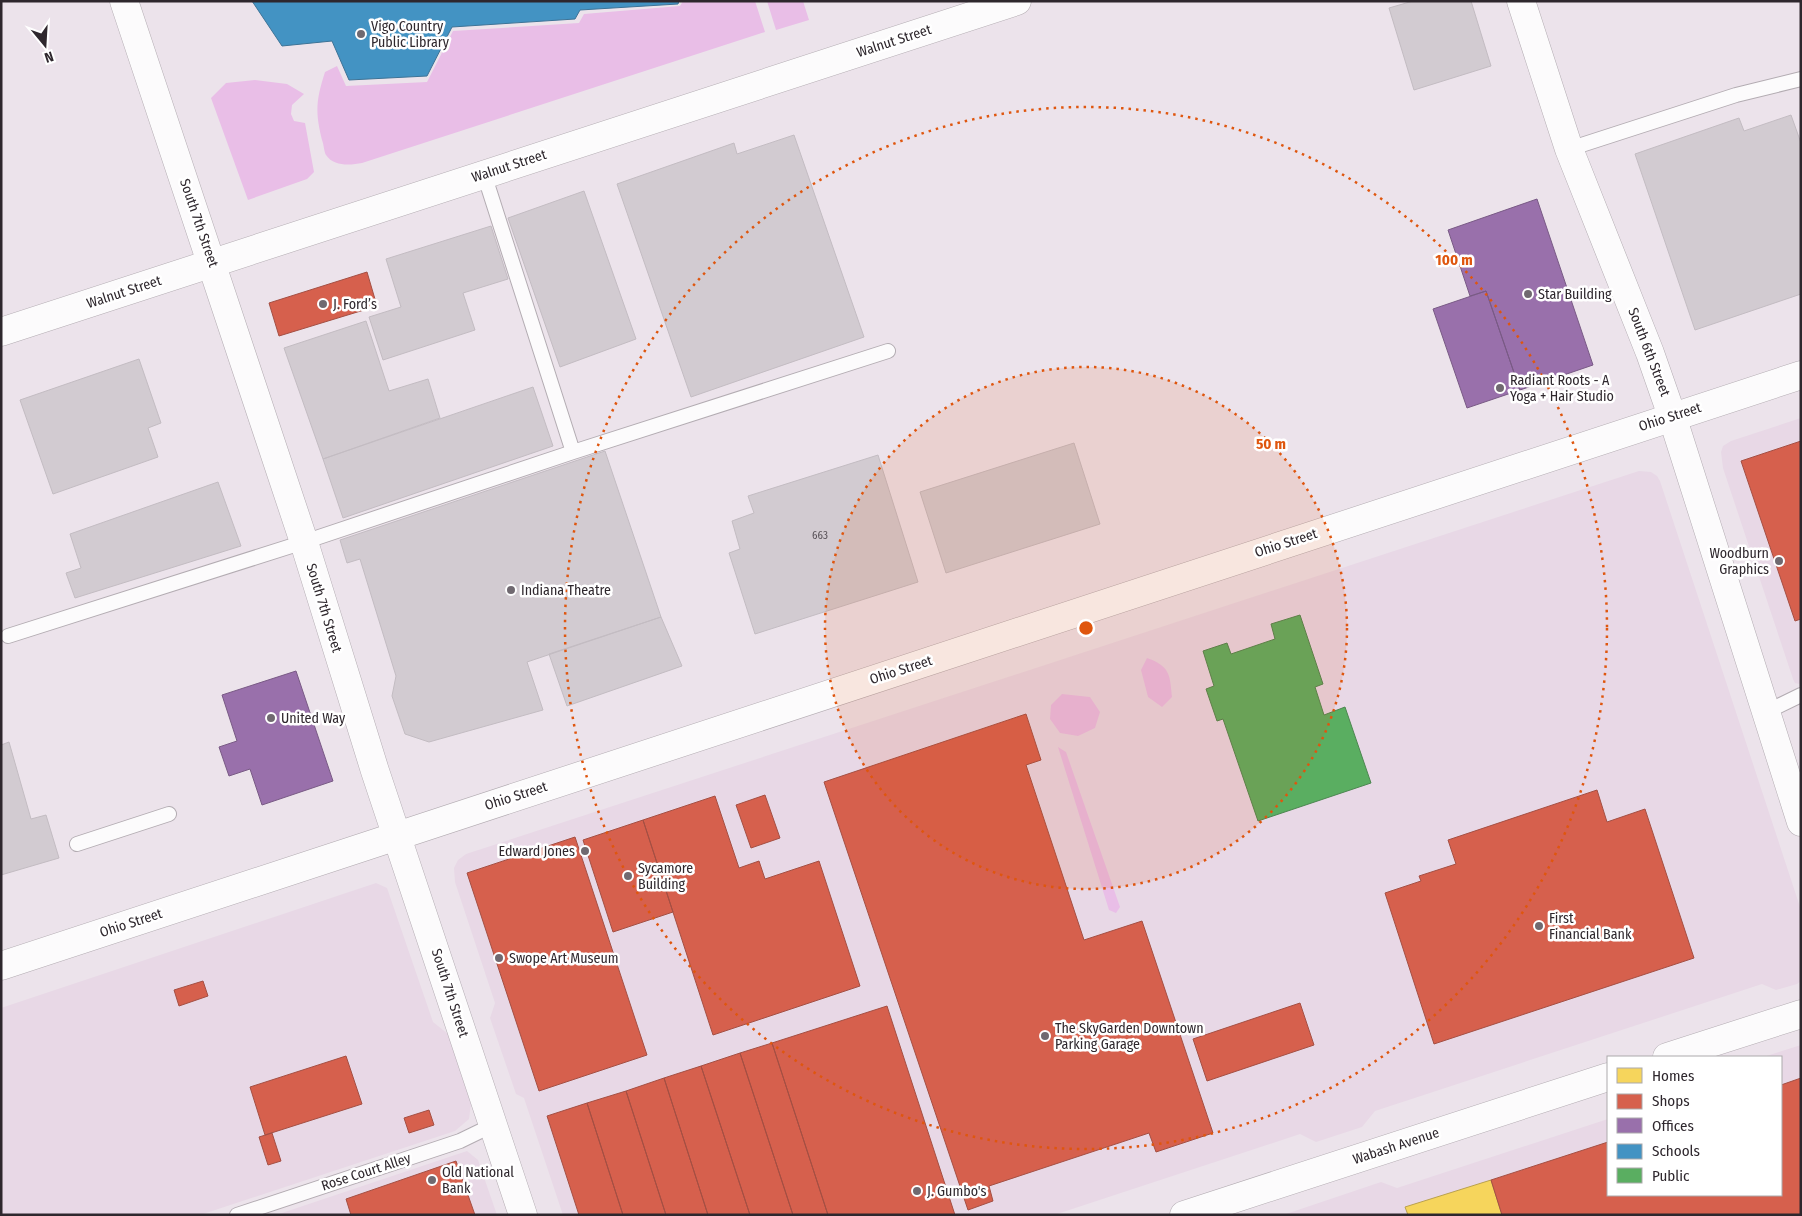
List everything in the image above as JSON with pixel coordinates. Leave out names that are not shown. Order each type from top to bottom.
[{"type":"main road","name":"South 7th Street","points":[[124,1],[212,262],[304,542],[375,771],[523,1215]]},
{"type":"main road","name":"Walnut Street","points":[[1,332],[1016,1]]},
{"type":"main road","name":"South 6th Street","points":[[1521,1],[1569,149],[1650,353],[1672,416],[1801,822]]},
{"type":"main road","name":"Ohio Street","points":[[1,966],[397,834],[1801,375]]},
{"type":"main road","points":[[1671,1056],[1801,1014]]},
{"type":"main road","name":"Wabash Avenue","points":[[1184,1215],[1607,1076]]},
{"type":"lane","points":[[1569,149],[1736,95],[1801,79]]},
{"type":"lane","points":[[484,174],[573,452]]},
{"type":"lane","points":[[8,636],[304,542],[573,452],[888,351]]},
{"type":"lane","points":[[1766,712],[1801,695]]},
{"type":"lane","points":[[77,844],[169,814]]},
{"type":"lane","name":"Rose Court Alley","points":[[237,1215],[460,1141],[493,1125]]},
{"type":"shaded area","points":[[683,1],[755,1],[765,32],[362,163],[348,165],[333,162],[325,154],[318,122],[318,98],[325,72],[337,66],[346,86],[427,82],[453,31],[579,23],[584,14],[680,6]]},
{"type":"shaded area","points":[[767,1],[803,1],[809,20],[776,30]]},
{"type":"shaded area","points":[[255,80],[287,84],[304,94],[292,105],[291,114],[294,121],[305,123],[314,172],[307,179],[248,200],[211,98],[226,83]]},
{"type":"shaded area","points":[[1801,418],[1801,683],[1799,684],[1795,683],[1793,679],[1723,468],[1721,452],[1723,446],[1731,441]]},
{"type":"shaded area","points":[[1639,471],[1651,472],[1660,481],[1801,910],[1801,981],[1797,984],[1776,990],[1762,984],[1375,1111],[1362,1127],[1316,1142],[1300,1134],[1054,1215],[563,1215],[524,1098],[516,1094],[490,1018],[495,1003],[455,882],[454,868],[458,860],[466,854]]},
{"type":"shaded area","points":[[1147,658],[1160,664],[1169,677],[1172,697],[1162,707],[1148,697],[1141,670]]},
{"type":"shaded area","points":[[1062,694],[1090,697],[1100,712],[1095,728],[1078,736],[1060,733],[1050,719],[1051,705]]},
{"type":"shaded area","points":[[1058,747],[1066,752],[1120,907],[1116,913],[1109,910]]},
{"type":"shaded area","points":[[376,883],[387,888],[433,1022],[448,1034],[471,1104],[469,1119],[455,1131],[200,1215],[1,1215],[1,1008]]},
{"type":"shaded area","points":[[1801,1045],[1801,1215],[1283,1215],[1381,1182],[1397,1188],[1607,1119],[1607,1196],[1782,1196],[1782,1056],[1766,1056]]},
{"type":"shaded area","points":[[467,1151],[478,1160],[497,1215],[276,1215]]},
{"type":"building: Homes","points":[[1491,1180],[1502,1215],[1408,1215],[1405,1207]]},
{"type":"building: Shops","name":"J. Ford’s","points":[[367,272],[377,306],[279,336],[269,303]]},
{"type":"building: Shops","points":[[1801,441],[1801,619],[1795,621],[1741,461]]},
{"type":"building: Shops","name":"The SkyGarden Downtown Parking Garage","points":[[1026,714],[1041,760],[1026,765],[1084,940],[1142,921],[1213,1133],[1156,1152],[1149,1133],[989,1186],[993,1201],[968,1210],[824,782]]},
{"type":"building: Shops","name":"First Financial Bank","points":[[1597,790],[1607,822],[1645,809],[1694,958],[1434,1044],[1385,893],[1421,881],[1419,876],[1456,864],[1448,840]]},
{"type":"building: Shops","points":[[765,795],[780,838],[751,848],[736,805]]},
{"type":"building: Shops","points":[[715,796],[739,868],[759,861],[765,879],[819,861],[860,986],[713,1035],[643,820]]},
{"type":"building: Shops","name":"Sycamore Building","points":[[643,820],[673,912],[613,932],[583,840]]},
{"type":"building: Shops","points":[[575,837],[647,1055],[539,1091],[467,873]]},
{"type":"building: Shops","points":[[203,981],[208,996],[179,1006],[174,990]]},
{"type":"building: Shops","points":[[1300,1003],[1314,1045],[1207,1081],[1193,1039]]},
{"type":"building: Shops","points":[[887,1006],[955,1215],[828,1215],[772,1043]]},
{"type":"building: Shops","points":[[772,1043],[828,1215],[793,1215],[740,1053]]},
{"type":"building: Shops","points":[[740,1053],[793,1215],[750,1215],[701,1066]]},
{"type":"building: Shops","points":[[346,1056],[362,1104],[265,1135],[250,1087]]},
{"type":"building: Shops","points":[[701,1066],[750,1215],[708,1215],[664,1078]]},
{"type":"building: Shops","points":[[664,1078],[708,1215],[666,1215],[626,1091]]},
{"type":"building: Shops","points":[[1801,1078],[1801,1215],[1502,1215],[1491,1180],[1607,1142],[1607,1196],[1782,1196],[1782,1085]]},
{"type":"building: Shops","points":[[626,1091],[666,1215],[623,1215],[587,1103]]},
{"type":"building: Shops","points":[[587,1103],[623,1215],[579,1215],[547,1116]]},
{"type":"building: Shops","points":[[429,1110],[434,1125],[409,1133],[404,1118]]},
{"type":"building: Shops","points":[[272,1133],[281,1161],[268,1165],[259,1137]]},
{"type":"building: Shops","name":"Old National Bank","points":[[456,1161],[475,1215],[351,1215],[346,1199]]},
{"type":"building: Offices","name":"Star Building","points":[[1537,199],[1593,365],[1520,390],[1486,291],[1470,296],[1448,230]]},
{"type":"building: Offices","points":[[1486,291],[1520,390],[1467,408],[1433,309]]},
{"type":"building: Offices","name":"United Way","points":[[296,671],[333,781],[262,805],[250,769],[229,776],[219,747],[237,741],[222,695]]},
{"type":"building: Schools","name":"Vigo Country Public Library","points":[[252,1],[679,1],[678,4],[580,10],[575,19],[452,27],[427,76],[349,80],[332,41],[282,46]]},
{"type":"building: Public","points":[[1300,615],[1323,684],[1315,687],[1324,715],[1345,707],[1371,783],[1258,821],[1223,719],[1217,721],[1206,689],[1214,686],[1203,651],[1227,643],[1231,654],[1275,639],[1271,624]]},
{"type":"building: Other","points":[[1413,1],[1471,1],[1491,66],[1414,90],[1389,8]]},
{"type":"building: Other","points":[[1791,115],[1801,143],[1801,294],[1695,330],[1635,154],[1739,118],[1744,131]]},
{"type":"building: Other","points":[[794,135],[864,337],[691,397],[617,184],[734,143],[737,154]]},
{"type":"building: Other","points":[[584,191],[636,339],[560,367],[508,218]]},
{"type":"building: Other","points":[[491,226],[508,279],[463,293],[475,330],[383,360],[369,317],[401,307],[386,259]]},
{"type":"building: Other","points":[[366,321],[389,391],[428,379],[440,418],[323,459],[284,348]]},
{"type":"building: Other","points":[[139,359],[161,423],[148,428],[158,457],[53,494],[20,400]]},
{"type":"building: Other","points":[[533,387],[553,446],[343,518],[323,459]]},
{"type":"building: Other","points":[[1074,443],[1100,524],[946,573],[920,492]]},
{"type":"building: Other","name":"Indiana Theatre","points":[[605,451],[661,617],[527,662],[543,710],[429,742],[405,734],[392,696],[396,676],[360,559],[347,563],[340,540]]},
{"type":"building: Other","points":[[878,455],[918,582],[755,634],[729,553],[740,549],[732,521],[754,513],[748,496]]},
{"type":"building: Other","points":[[218,482],[241,546],[75,598],[66,573],[81,568],[70,534]]},
{"type":"building: Other","points":[[661,617],[682,666],[567,706],[549,654]]},
{"type":"building: Other","points":[[9,742],[31,819],[46,815],[59,858],[1,875],[1,745]]},
{"type":"place","name":"Vigo Country Public Library","points":[[361,34]]},
{"type":"place","name":"Star Building","points":[[1528,294]]},
{"type":"place","name":"J. Ford’s","points":[[323,304]]},
{"type":"place","name":"Radiant Roots - A Yoga + Hair Studio","points":[[1500,388]]},
{"type":"place","name":"Woodburn Graphics","points":[[1779,561]]},
{"type":"place","name":"Indiana Theatre","points":[[511,590]]},
{"type":"place","name":"United Way","points":[[271,718]]},
{"type":"place","name":"Edward Jones","points":[[585,851]]},
{"type":"place","name":"Sycamore Building","points":[[628,876]]},
{"type":"place","name":"First Financial Bank","points":[[1539,926]]},
{"type":"place","name":"Swope Art Museum","points":[[499,958]]},
{"type":"place","name":"The SkyGarden Downtown Parking Garage","points":[[1045,1036]]},
{"type":"place","name":"Old National Bank","points":[[432,1180]]},
{"type":"place","name":"J. Gumbo's","points":[[917,1191]]}]
